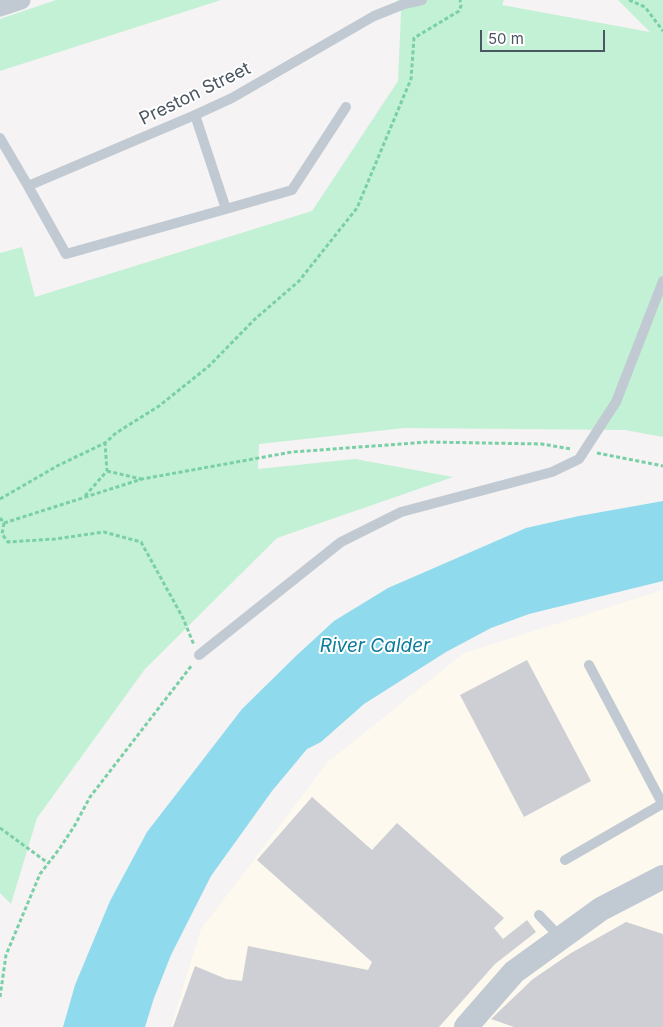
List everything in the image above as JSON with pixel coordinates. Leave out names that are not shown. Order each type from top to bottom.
[{"type":"street","points":[[0,7],[20,0]]},
{"type":"street","points":[[466,1027],[514,972],[601,908],[663,877]]},
{"type":"lane","name":"Preston Street","points":[[28,186],[195,116],[232,98],[374,16],[404,4],[422,0]]},
{"type":"lane","points":[[0,138],[66,254],[292,190],[346,107]]},
{"type":"lane","points":[[195,116],[226,209]]},
{"type":"lane","points":[[199,655],[341,542],[401,512],[552,472],[579,459],[616,402],[663,281]]},
{"type":"lane","points":[[565,860],[663,804],[589,665]]},
{"type":"lane","points":[[538,914],[561,938]]},
{"type":"path","points":[[0,499],[57,466],[105,443],[116,433],[159,406],[209,366],[255,319],[299,281],[357,208],[411,80],[414,38],[459,11],[461,6],[460,0]]},
{"type":"path","points":[[629,0],[646,7],[663,31]]},
{"type":"path","points":[[4,523],[142,479],[292,452],[428,442],[542,444],[579,450]]},
{"type":"path","points":[[83,497],[107,471],[105,443]]},
{"type":"path","points":[[589,452],[663,466]]},
{"type":"path","points":[[107,471],[142,479]]},
{"type":"path","points":[[0,518],[4,523],[2,534],[8,542],[55,539],[104,532],[141,542],[183,618],[190,638],[199,655],[90,797],[75,825],[37,881],[6,955],[0,997]]},
{"type":"path","points":[[0,828],[48,863]]},
{"type":"shaded area","points":[[663,590],[663,1027],[171,1027],[201,929],[328,762],[464,653]]},
{"type":"green space","points":[[56,0],[221,0],[0,71],[0,19]]},
{"type":"green space","points":[[397,0],[504,0],[502,5],[650,32],[618,0],[663,0],[663,437],[625,430],[404,428],[259,444],[258,469],[355,459],[453,477],[277,538],[145,669],[37,818],[11,904],[0,893],[0,253],[22,247],[35,297],[312,211],[398,81],[401,12]]},
{"type":"water","name":"River Calder","points":[[663,501],[663,581],[529,614],[491,628],[446,652],[364,704],[321,742],[307,749],[272,791],[211,876],[171,955],[145,1027],[63,1027],[75,985],[110,901],[147,832],[242,709],[334,621],[388,588],[526,528],[579,516]]},
{"type":"building","points":[[527,660],[591,781],[524,817],[460,695]]},
{"type":"building","points":[[312,797],[372,850],[397,823],[504,918],[494,928],[503,939],[527,920],[536,932],[495,964],[439,1027],[173,1027],[195,966],[226,979],[242,981],[248,946],[368,970],[372,962],[257,860]]},
{"type":"building","points":[[626,922],[663,934],[663,1027],[514,1027],[491,1019],[533,979],[571,953]]}]
